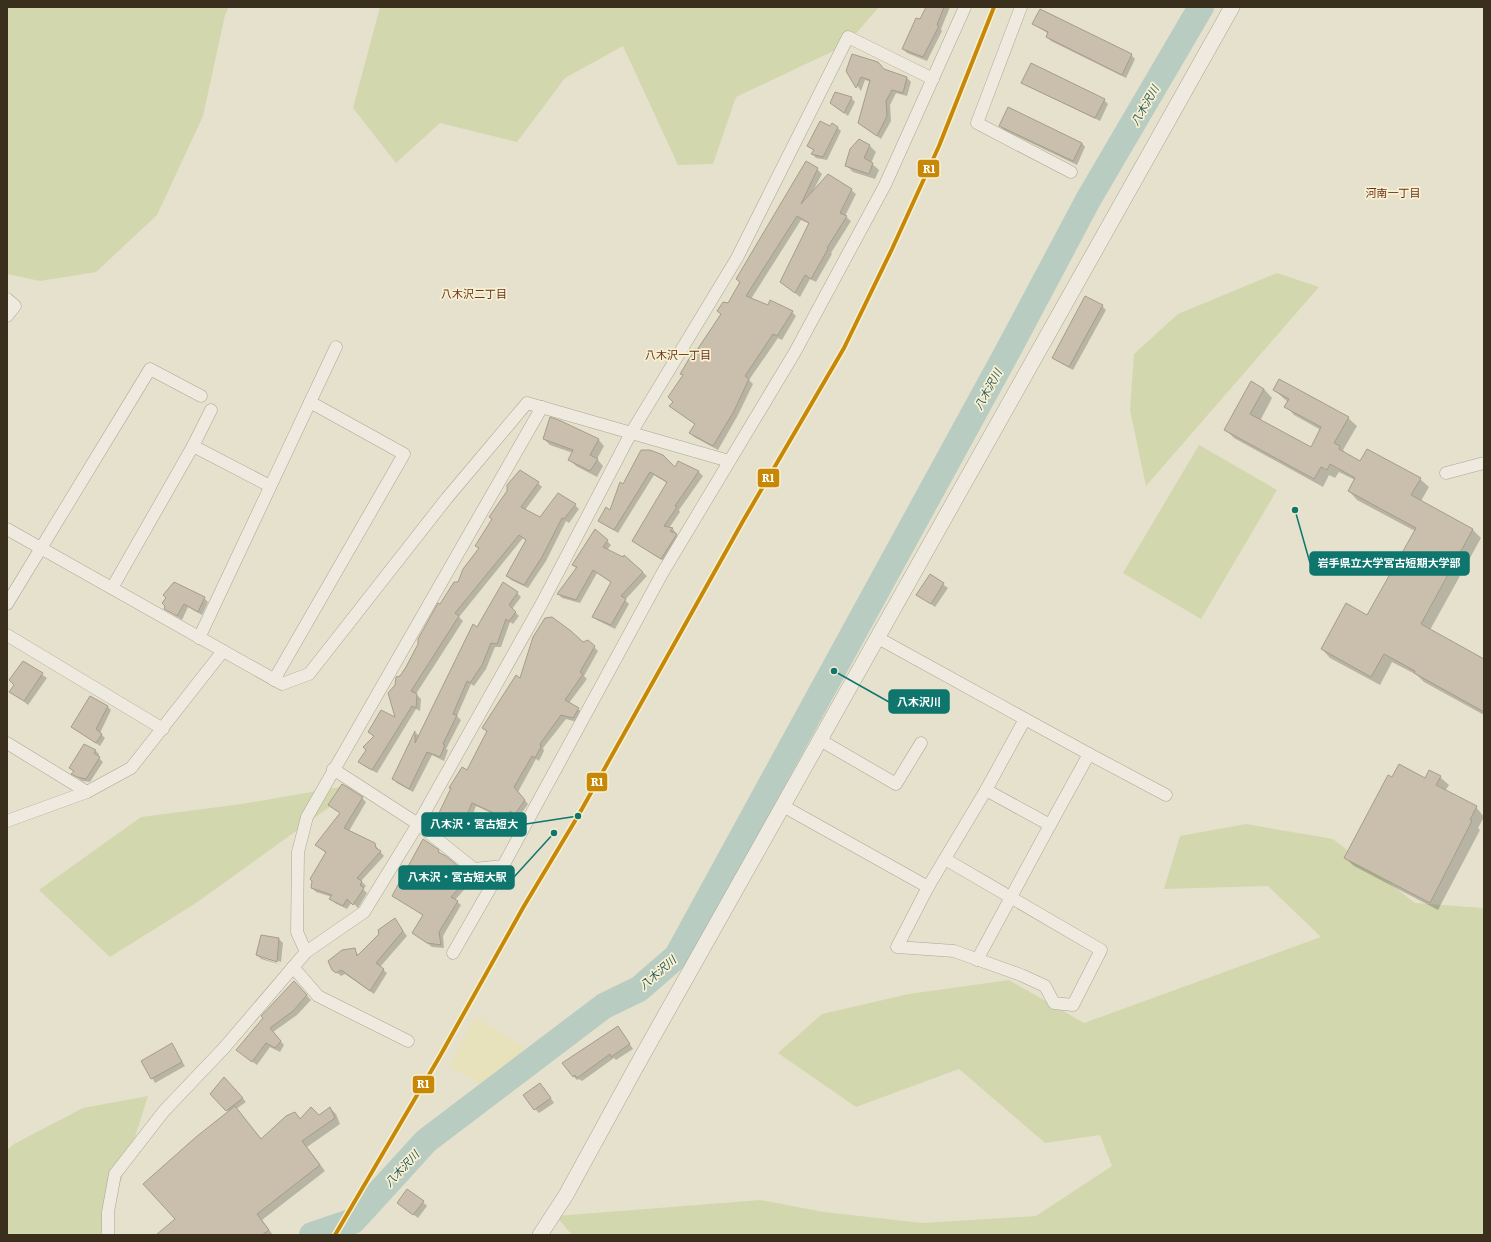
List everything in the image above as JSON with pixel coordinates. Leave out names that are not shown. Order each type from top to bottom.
[{"type":"street","points":[[453,953],[503,866],[663,572],[795,352],[885,185],[965,7]]},
{"type":"street","points":[[1021,7],[977,123],[1071,172]]},
{"type":"street","points":[[540,1235],[566,1195],[636,1067],[1232,7]]},
{"type":"street","points":[[108,1235],[108,1212],[115,1174],[164,1111],[224,1048],[306,952],[364,912],[418,824],[542,603],[631,433],[737,258],[848,37],[932,80]]},
{"type":"street","points":[[7,299],[15,306],[7,316]]},
{"type":"street","points":[[199,638],[336,347]]},
{"type":"street","points":[[7,604],[40,547],[150,369],[201,396]]},
{"type":"street","points":[[274,680],[404,454],[310,402]]},
{"type":"street","points":[[7,529],[282,684],[308,674],[442,504],[527,402],[729,461]]},
{"type":"street","points":[[306,952],[297,932],[298,852],[307,817],[333,769],[542,407]]},
{"type":"street","points":[[112,588],[194,446],[211,410]]},
{"type":"street","points":[[194,446],[270,486]]},
{"type":"street","points":[[1446,473],[1484,463]]},
{"type":"street","points":[[7,635],[163,729]]},
{"type":"street","points":[[878,638],[1166,795]]},
{"type":"street","points":[[7,821],[87,792],[131,768],[223,651]]},
{"type":"street","points":[[945,859],[1101,950],[1073,1005],[1054,1002],[1045,986],[1021,975],[954,951],[897,947],[928,887],[986,790],[1025,719]]},
{"type":"street","points":[[820,740],[896,784],[921,742]]},
{"type":"street","points":[[7,742],[87,792]]},
{"type":"street","points":[[978,960],[1089,754]]},
{"type":"street","points":[[333,769],[418,824],[474,869],[503,866]]},
{"type":"street","points":[[986,790],[1050,825]]},
{"type":"street","points":[[783,806],[928,887]]},
{"type":"street","points":[[293,967],[318,996],[408,1041]]},
{"type":"shaded area","points":[[475,1017],[533,1053],[488,1090],[449,1066]]},
{"type":"green space","points":[[7,7],[229,7],[225,15],[203,116],[157,215],[96,272],[40,281],[7,274]]},
{"type":"green space","points":[[380,7],[879,7],[846,45],[736,97],[713,164],[678,165],[623,46],[565,78],[517,142],[440,123],[396,163],[353,108]]},
{"type":"green space","points":[[1277,273],[1319,287],[1146,486],[1130,410],[1134,354],[1178,314]]},
{"type":"green space","points":[[1199,445],[1277,490],[1201,619],[1123,573]]},
{"type":"green space","points":[[363,783],[196,903],[110,957],[39,890],[141,817],[242,804]]},
{"type":"green space","points":[[1246,824],[1333,839],[1415,903],[1484,908],[1484,1235],[572,1235],[556,1216],[761,1200],[824,1212],[922,1223],[1036,1216],[1112,1166],[1100,1135],[1045,1143],[959,1069],[856,1107],[778,1053],[822,1014],[909,994],[1009,980],[1084,1023],[1321,937],[1268,886],[1164,889],[1180,836]]},
{"type":"green space","points":[[148,1096],[110,1215],[100,1235],[7,1235],[7,1150],[14,1144],[83,1108]]},
{"type":"building","points":[[926,7],[944,7],[937,25],[939,26],[923,57],[902,49],[916,18],[920,19]]},
{"type":"building","points":[[1040,9],[1132,54],[1122,75],[1046,37],[1048,32],[1032,24]]},
{"type":"building","points":[[852,54],[878,62],[884,69],[907,77],[903,93],[892,90],[886,101],[887,116],[877,136],[858,123],[870,80],[861,77],[856,88],[846,71]]},
{"type":"building","points":[[1031,63],[1105,99],[1095,118],[1021,83]]},
{"type":"building","points":[[835,92],[852,97],[844,113],[830,103]]},
{"type":"building","points":[[1008,107],[1082,143],[1073,161],[999,126]]},
{"type":"building","points":[[820,121],[830,126],[832,123],[838,127],[823,157],[811,154],[814,150],[807,146]]},
{"type":"building","points":[[859,139],[870,145],[864,158],[873,163],[869,174],[845,166],[850,149]]},
{"type":"building","points":[[806,161],[818,168],[801,204],[828,174],[852,189],[840,213],[847,216],[827,248],[828,249],[811,279],[805,275],[795,293],[780,282],[809,223],[797,216],[746,296],[768,305],[770,300],[793,311],[777,336],[773,334],[745,376],[749,379],[734,411],[713,446],[689,433],[695,424],[669,406],[673,402],[668,397],[683,375],[680,374],[695,349],[697,350],[721,314],[717,311],[723,302],[728,303],[740,282],[736,279]]},
{"type":"building","points":[[1085,296],[1103,305],[1069,367],[1052,358]]},
{"type":"building","points":[[1279,379],[1349,417],[1334,443],[1340,446],[1339,449],[1360,461],[1367,449],[1421,478],[1411,495],[1473,529],[1421,624],[1484,659],[1484,712],[1414,673],[1415,671],[1384,654],[1371,677],[1321,649],[1346,603],[1367,615],[1416,528],[1348,491],[1355,478],[1330,464],[1327,470],[1321,467],[1314,479],[1224,430],[1251,381],[1264,389],[1250,414],[1311,447],[1321,427],[1284,407],[1289,399],[1273,390]]},
{"type":"building","points":[[550,417],[599,439],[590,455],[598,459],[590,471],[568,460],[573,450],[543,439]]},
{"type":"building","points":[[641,450],[650,450],[663,455],[675,467],[678,461],[699,471],[675,506],[677,507],[664,526],[673,528],[670,531],[677,534],[661,559],[632,541],[667,482],[650,472],[614,530],[598,521],[606,507],[610,510],[620,482],[623,484]]},
{"type":"building","points":[[520,470],[539,482],[521,507],[540,517],[558,493],[576,504],[564,519],[562,518],[542,557],[524,585],[506,576],[526,540],[519,535],[455,613],[459,616],[411,691],[417,694],[416,708],[412,706],[372,770],[358,762],[366,750],[363,747],[374,736],[368,732],[381,710],[395,717],[388,693],[395,685],[396,677],[400,676],[406,667],[418,644],[418,639],[438,603],[440,604],[454,582],[458,582],[463,569],[479,548],[475,546],[492,519],[489,517],[507,491],[507,485]]},
{"type":"building","points":[[595,529],[608,540],[603,547],[623,557],[624,555],[643,572],[621,596],[626,599],[611,625],[592,617],[611,582],[593,570],[576,600],[557,594],[577,567],[572,565]]},
{"type":"building","points":[[930,574],[944,583],[931,604],[916,595]]},
{"type":"building","points":[[174,582],[205,597],[198,612],[184,604],[177,616],[164,609],[165,606],[162,603],[166,598],[163,595]]},
{"type":"building","points":[[503,582],[518,592],[509,605],[516,612],[509,621],[506,619],[497,644],[491,643],[482,665],[470,683],[467,681],[453,714],[457,715],[443,744],[445,745],[440,757],[427,752],[409,789],[392,779],[415,731],[415,743],[473,624],[477,627]]},
{"type":"building","points":[[552,617],[583,642],[588,640],[595,646],[580,672],[583,674],[565,700],[579,708],[573,718],[561,715],[540,744],[541,747],[535,758],[532,756],[514,787],[525,800],[515,814],[510,811],[507,819],[472,803],[467,815],[463,815],[455,828],[438,815],[451,788],[449,788],[462,767],[467,770],[487,731],[482,728],[516,675],[520,678],[533,637],[545,618]]},
{"type":"building","points":[[23,661],[43,673],[24,701],[9,692],[14,685],[9,680]]},
{"type":"building","points":[[90,696],[108,706],[96,729],[102,734],[96,743],[71,727]]},
{"type":"building","points":[[84,744],[96,750],[94,753],[100,757],[86,779],[71,774],[74,771],[69,768]]},
{"type":"building","points":[[1399,764],[1425,778],[1429,770],[1441,776],[1436,785],[1477,806],[1470,820],[1472,821],[1430,903],[1344,858],[1388,775],[1392,777]]},
{"type":"building","points":[[342,784],[363,797],[344,828],[375,843],[376,848],[381,851],[357,878],[362,881],[360,885],[364,888],[353,905],[347,899],[343,906],[329,899],[332,895],[311,888],[312,881],[310,879],[326,852],[315,845],[340,813],[328,805]]},
{"type":"building","points":[[423,839],[469,875],[475,876],[472,882],[466,880],[451,897],[458,901],[439,932],[441,945],[427,943],[412,933],[423,915],[392,896]]},
{"type":"building","points":[[395,918],[403,931],[376,963],[384,969],[370,991],[341,970],[336,973],[332,970],[328,961],[342,950],[355,948],[357,956],[379,934],[378,930]]},
{"type":"building","points":[[261,935],[279,938],[277,962],[256,955]]},
{"type":"building","points":[[294,981],[307,995],[293,1011],[270,1028],[281,1041],[275,1048],[266,1043],[252,1062],[236,1050],[263,1018],[261,1016]]},
{"type":"building","points":[[618,1026],[630,1044],[611,1057],[610,1054],[577,1078],[575,1075],[573,1077],[562,1063]]},
{"type":"building","points":[[172,1043],[182,1062],[151,1079],[141,1061]]},
{"type":"building","points":[[224,1077],[243,1098],[226,1111],[210,1094]]},
{"type":"building","points":[[540,1083],[551,1098],[534,1110],[523,1095]]},
{"type":"building","points":[[235,1106],[261,1139],[286,1116],[295,1112],[300,1119],[311,1107],[319,1115],[330,1107],[335,1118],[302,1141],[320,1165],[257,1214],[269,1230],[262,1235],[156,1235],[175,1219],[143,1184],[196,1137]]},
{"type":"building","points":[[407,1189],[424,1201],[413,1215],[397,1203]]},
{"type":"waterway","name":"八木沢川","points":[[312,1235],[353,1221],[426,1141],[604,1006],[639,989],[677,956],[1010,347],[1088,200],[1201,7]]},
{"type":"transit line","name":"R1","points":[[335,1235],[440,1056],[524,906],[578,816],[743,521],[844,348],[892,249],[939,146],[994,7]]},
{"type":"place","name":"岩手県立大学宮古短期大学部","points":[[1295,510]]},
{"type":"place","name":"八木沢川","points":[[834,671]]},
{"type":"place","name":"八木沢・宮古短大","points":[[578,816]]},
{"type":"place","name":"八木沢・宮古短大駅","points":[[554,833]]},
{"type":"district","name":"河南一丁目","points":[[1393,192]]},
{"type":"district","name":"八木沢二丁目","points":[[474,293]]},
{"type":"district","name":"八木沢一丁目","points":[[678,354]]}]
